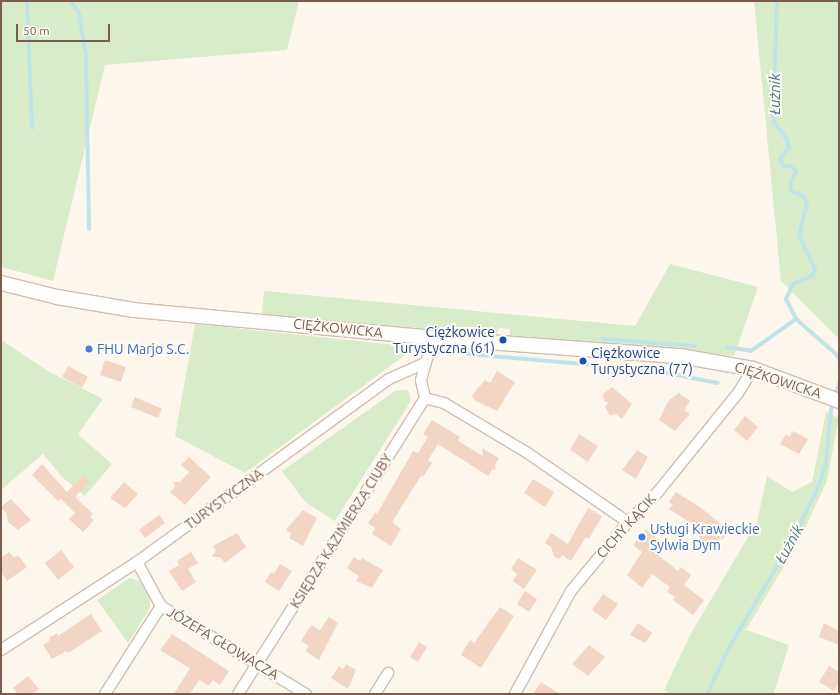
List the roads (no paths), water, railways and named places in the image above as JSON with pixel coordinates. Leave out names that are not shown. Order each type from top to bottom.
[{"type":"street","name":"CIĘŻKOWICKA","points":[[1,283],[57,297],[134,310],[433,338],[680,356],[753,369],[835,399]]},
{"type":"street","points":[[433,338],[420,380],[424,398],[444,403],[526,452],[628,522]]},
{"type":"street","name":"TURYSTYCZNA","points":[[1,650],[137,562],[389,379],[425,363]]},
{"type":"street","name":"CICHY KĄCIK","points":[[514,694],[571,591],[628,522],[657,493],[738,394],[753,369]]},
{"type":"street","name":"KSIĘDZA KAZIMIERZA CIUBY","points":[[238,694],[424,398]]},
{"type":"street","name":"JÓZEFA GŁOWACZA","points":[[137,562],[161,606],[258,663],[306,694]]},
{"type":"street","points":[[105,694],[161,606]]},
{"type":"street","points":[[374,694],[388,673]]},
{"type":"waterway","points":[[27,1],[32,128]]},
{"type":"waterway","points":[[71,1],[79,13],[86,55],[89,229]]},
{"type":"waterway","name":"Łużnik","points":[[777,1],[773,120],[787,140],[789,147],[780,159],[784,166],[790,166],[796,171],[791,182],[791,191],[804,196],[807,203],[799,236],[815,269],[812,276],[793,284],[786,299],[796,319],[835,353],[839,359]]},
{"type":"waterway","points":[[727,347],[751,351],[796,319]]},
{"type":"waterway","points":[[603,339],[695,346]]},
{"type":"waterway","points":[[468,354],[651,370],[718,383]]},
{"type":"waterway","name":"Łużnik","points":[[707,694],[730,646],[793,539],[820,483],[826,462],[831,410],[839,383]]},
{"type":"place","name":"Ciężkowice Turystyczna (61)","points":[[503,340]]},
{"type":"place","name":"FHU Marjo S.C.","points":[[89,349]]},
{"type":"place","name":"Ciężkowice Turystyczna (77)","points":[[583,361]]},
{"type":"place","name":"Usługi Krawieckie Sylwia Dym","points":[[642,537]]}]
